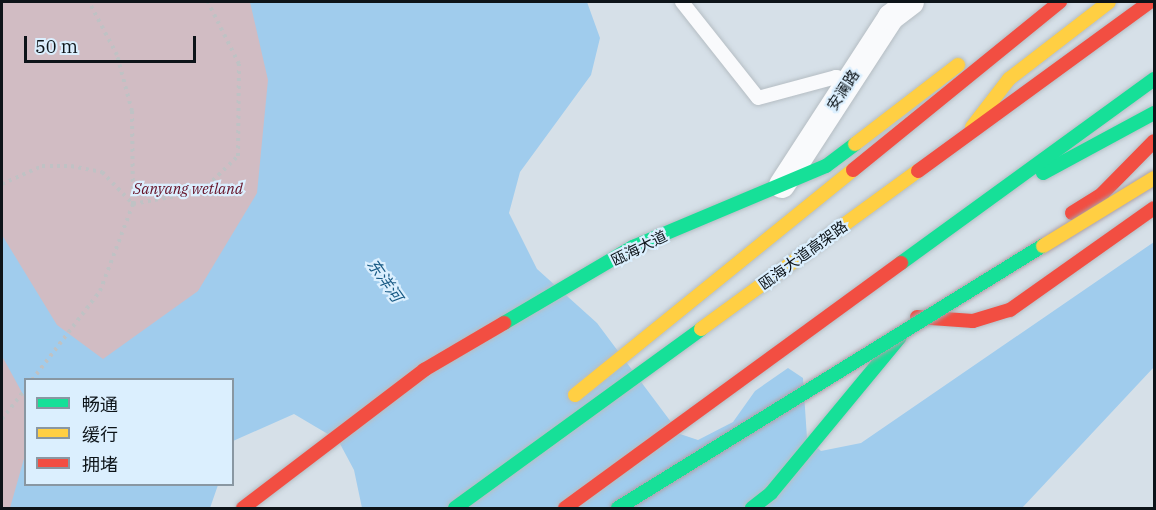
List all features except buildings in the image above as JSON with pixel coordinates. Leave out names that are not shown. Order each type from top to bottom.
[{"type":"main road","name":"瓯海大道","points":[[243,508],[424,370],[633,248],[826,166],[1041,2]]},
{"type":"main road","points":[[564,404],[1060,2]]},
{"type":"main road","points":[[966,136],[1009,79],[1109,2]]},
{"type":"main road","name":"瓯海大道高架路","points":[[449,505],[1150,2]]},
{"type":"main road","points":[[565,508],[1155,79]]},
{"type":"main road","points":[[972,211],[1155,113]]},
{"type":"main road","points":[[752,508],[771,493],[917,317],[1102,194],[1155,141]]},
{"type":"main road","points":[[618,508],[1155,178]]},
{"type":"main road","points":[[917,317],[973,321],[1010,310],[1155,208]]},
{"type":"main road","points":[[449,505],[490,464]]},
{"type":"street","name":"安澜路","points":[[782,185],[891,16],[911,2]]},
{"type":"lane","points":[[682,2],[758,98],[836,76],[849,80]]},
{"type":"path","points":[[34,378],[100,291],[133,204],[132,111],[117,55],[89,2]]},
{"type":"path","points":[[133,204],[159,196],[202,191],[238,156],[239,64],[208,2]]},
{"type":"path","points":[[2,184],[42,166],[71,166],[102,172],[133,204]]},
{"type":"path","points":[[2,419],[24,391]]},
{"type":"green space","name":"Sanyang wetland","points":[[2,2],[466,2],[233,378],[24,378],[24,486],[30,486],[74,508],[2,508]]},
{"type":"water","name":"东洋河","points":[[250,2],[587,2],[600,38],[591,75],[520,172],[509,213],[537,269],[597,323],[680,434],[698,440],[733,422],[755,391],[788,368],[803,378],[807,438],[821,451],[861,443],[1154,242],[1154,367],[1022,508],[362,508],[354,470],[338,440],[294,414],[234,441],[234,378],[24,378],[24,396],[2,356],[2,235],[57,325],[103,359],[198,291],[257,193],[268,80]]},
{"type":"water","points":[[24,459],[24,486],[218,486],[210,508],[10,508]]},
{"type":"traffic: fast","points":[[901,263],[1154,79]]},
{"type":"traffic: fast","points":[[1043,173],[1154,113]]},
{"type":"traffic: fast","points":[[504,323],[633,247],[826,166],[855,144]]},
{"type":"traffic: fast","points":[[618,508],[1043,246]]},
{"type":"traffic: fast","points":[[455,508],[701,329]]},
{"type":"traffic: fast","points":[[752,508],[771,493],[900,337]]},
{"type":"traffic: slow","points":[[972,127],[1009,79],[1109,2]]},
{"type":"traffic: slow","points":[[855,144],[958,65]]},
{"type":"traffic: slow","points":[[575,395],[853,170]]},
{"type":"traffic: slow","points":[[701,329],[918,171]]},
{"type":"traffic: slow","points":[[1043,246],[1154,178]]},
{"type":"traffic: jam","points":[[853,170],[1060,2]]},
{"type":"traffic: jam","points":[[918,171],[1150,2]]},
{"type":"traffic: jam","points":[[1072,213],[1102,194],[1154,141]]},
{"type":"traffic: jam","points":[[917,317],[973,321],[1010,310],[1154,208]]},
{"type":"traffic: jam","points":[[565,508],[901,263]]},
{"type":"traffic: jam","points":[[243,508],[424,370],[504,323]]}]
